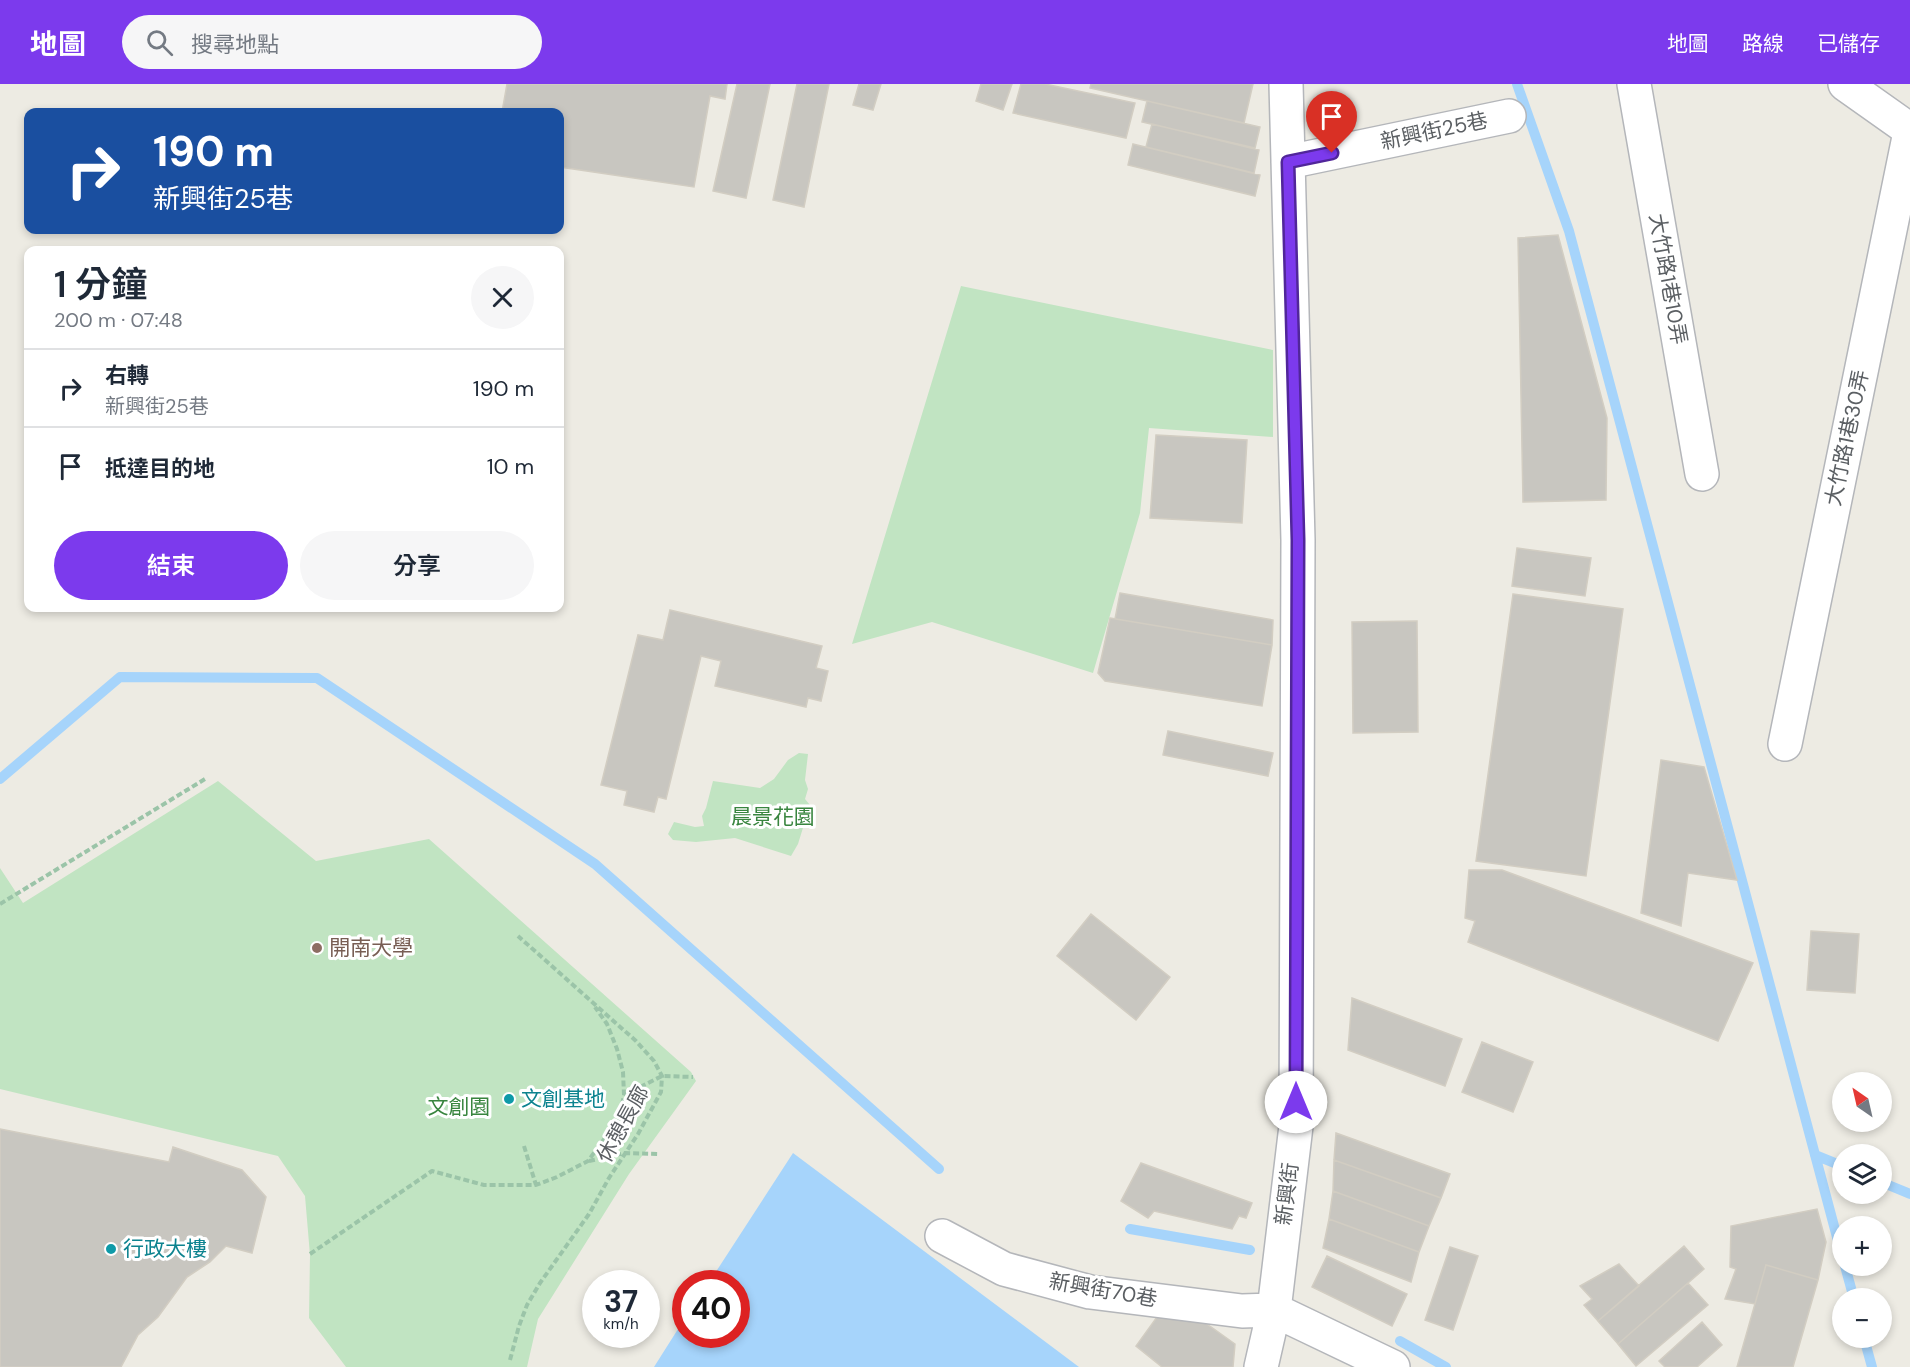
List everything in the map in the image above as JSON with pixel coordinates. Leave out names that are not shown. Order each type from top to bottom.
[{"type":"street","name":"新興街","points":[[1261,1367],[1274,1310],[1296,1126],[1298,540],[1286,84]]},
{"type":"street","name":"大竹路1巷10弄","points":[[1634,84],[1702,474]]},
{"type":"street","points":[[1845,84],[1910,131]]},
{"type":"street","name":"新興街25巷","points":[[1288,162],[1509,116]]},
{"type":"street","name":"大竹路1巷30弄","points":[[1785,744],[1910,131]]},
{"type":"street","name":"新興街70巷","points":[[942,1236],[1004,1269],[1090,1292],[1242,1311],[1274,1310]]},
{"type":"street","points":[[1274,1310],[1393,1367]]},
{"type":"path","points":[[0,904],[205,779]]},
{"type":"path","name":"休憩長廊","points":[[510,1360],[527,1305],[589,1214],[624,1153],[638,1134],[661,1092],[662,1076],[654,1061],[636,1041],[518,936]]},
{"type":"path","points":[[588,1161],[619,1119],[624,1095],[623,1072],[617,1049],[607,1024],[593,1003]]},
{"type":"path","points":[[624,1095],[662,1076],[693,1077]]},
{"type":"path","points":[[524,1146],[536,1185]]},
{"type":"path","points":[[309,1254],[432,1171],[484,1185],[536,1185],[588,1161],[624,1153],[658,1154]]},
{"type":"green space","points":[[961,286],[1273,350],[1273,437],[1149,428],[1140,513],[1093,673],[932,622],[852,644]]},
{"type":"green space","name":"晨景花園","points":[[799,753],[808,754],[805,780],[808,789],[805,799],[810,805],[798,844],[791,856],[735,838],[696,842],[673,840],[668,834],[674,822],[695,827],[704,826],[702,816],[713,781],[760,788],[774,779],[788,760]]},
{"type":"green space","name":"文創園","points":[[218,781],[316,861],[429,839],[691,1072],[696,1081],[629,1174],[538,1319],[527,1367],[346,1367],[309,1318],[310,1255],[305,1196],[278,1156],[0,1089],[0,868],[23,903]]},
{"type":"water","points":[[793,1153],[1079,1367],[654,1367],[672,1339],[672,1348],[750,1348],[750,1270],[717,1270]]},
{"type":"building","points":[[507,84],[727,84],[725,99],[710,96],[694,187],[564,168],[564,108],[503,108]]},
{"type":"building","points":[[737,84],[770,84],[746,198],[713,191]]},
{"type":"building","points":[[797,84],[829,84],[804,207],[773,200]]},
{"type":"building","points":[[859,84],[881,84],[873,110],[853,105]]},
{"type":"building","points":[[981,84],[1012,84],[1003,110],[976,101]]},
{"type":"building","points":[[1021,84],[1045,84],[1135,103],[1126,138],[1013,113]]},
{"type":"building","points":[[1091,84],[1253,84],[1244,123],[1090,88]]},
{"type":"building","points":[[1147,101],[1260,127],[1255,148],[1142,122]]},
{"type":"building","points":[[1152,124],[1259,150],[1254,173],[1146,147]]},
{"type":"building","points":[[1133,144],[1260,175],[1255,196],[1128,165]]},
{"type":"building","points":[[1558,235],[1607,418],[1606,500],[1523,502],[1518,238]]},
{"type":"building","points":[[1156,435],[1247,440],[1242,523],[1150,518]]},
{"type":"building","points":[[1517,548],[1591,558],[1585,596],[1512,586]]},
{"type":"building","points":[[1120,593],[1273,620],[1272,645],[1115,619]]},
{"type":"building","points":[[1513,594],[1623,609],[1586,876],[1476,861]]},
{"type":"building","points":[[670,610],[822,646],[816,668],[828,671],[821,701],[808,698],[806,707],[715,686],[721,661],[701,656],[666,799],[658,797],[654,812],[624,805],[627,791],[601,785],[638,635],[663,640]]},
{"type":"building","points":[[1110,618],[1272,645],[1262,706],[1105,681],[1098,673]]},
{"type":"building","points":[[1417,621],[1418,732],[1353,733],[1352,622]]},
{"type":"building","points":[[1168,731],[1273,753],[1268,776],[1163,755]]},
{"type":"building","points":[[1661,760],[1704,767],[1737,880],[1688,873],[1681,926],[1641,913]]},
{"type":"building","points":[[1469,870],[1502,870],[1753,963],[1718,1041],[1468,942],[1475,921],[1465,918]]},
{"type":"building","points":[[1091,914],[1170,977],[1136,1020],[1057,956]]},
{"type":"building","points":[[1811,931],[1859,934],[1855,993],[1807,990]]},
{"type":"building","points":[[1352,998],[1462,1039],[1445,1086],[1348,1050]]},
{"type":"building","points":[[1482,1042],[1533,1062],[1513,1112],[1462,1092]]},
{"type":"building","name":"行政大樓","points":[[0,1129],[169,1162],[173,1147],[242,1170],[266,1197],[252,1253],[226,1246],[210,1262],[187,1277],[158,1317],[138,1335],[121,1367],[0,1367]]},
{"type":"building","points":[[1336,1133],[1450,1174],[1441,1198],[1334,1160]]},
{"type":"building","points":[[1334,1160],[1441,1198],[1429,1226],[1333,1191]]},
{"type":"building","points":[[1141,1163],[1252,1203],[1246,1218],[1239,1216],[1232,1229],[1154,1211],[1148,1218],[1121,1201]]},
{"type":"building","points":[[1333,1191],[1429,1226],[1419,1252],[1329,1219]]},
{"type":"building","points":[[1817,1209],[1826,1242],[1818,1280],[1766,1265],[1755,1304],[1725,1299],[1736,1269],[1730,1267],[1731,1226]]},
{"type":"building","points":[[1329,1219],[1419,1252],[1411,1282],[1323,1248]]},
{"type":"building","points":[[1684,1246],[1704,1269],[1618,1344],[1598,1321]]},
{"type":"building","points":[[1450,1247],[1478,1256],[1453,1330],[1425,1320]]},
{"type":"building","points":[[1327,1256],[1407,1294],[1392,1326],[1312,1287]]},
{"type":"building","points":[[1619,1264],[1639,1286],[1598,1321],[1584,1305],[1592,1299],[1580,1286]]},
{"type":"building","points":[[1766,1265],[1818,1280],[1793,1367],[1737,1367]]},
{"type":"building","points":[[1688,1283],[1708,1305],[1636,1366],[1618,1344]]},
{"type":"building","points":[[1162,1310],[1204,1322],[1235,1344],[1233,1367],[1162,1367],[1136,1346]]},
{"type":"building","points":[[1702,1322],[1722,1345],[1697,1367],[1665,1367],[1659,1361]]},
{"type":"waterway","points":[[1517,84],[1569,231],[1832,1218]]},
{"type":"waterway","points":[[0,779],[120,677],[317,678],[595,864],[939,1169]]},
{"type":"waterway","points":[[1815,1155],[1832,1162]]},
{"type":"waterway","points":[[1892,1187],[1910,1194]]},
{"type":"waterway","points":[[1130,1229],[1250,1250]]},
{"type":"waterway","points":[[1848,1276],[1851,1288]]},
{"type":"waterway","points":[[1400,1341],[1446,1367]]},
{"type":"waterway","points":[[1867,1348],[1872,1367]]},
{"type":"place","name":"開南大學","points":[[317,948]]},
{"type":"place","name":"文創基地","points":[[509,1099]]},
{"type":"place","name":"行政大樓","points":[[111,1249]]},
{"type":"route","points":[[1296,1102],[1298,540],[1288,162],[1332,153]]}]
